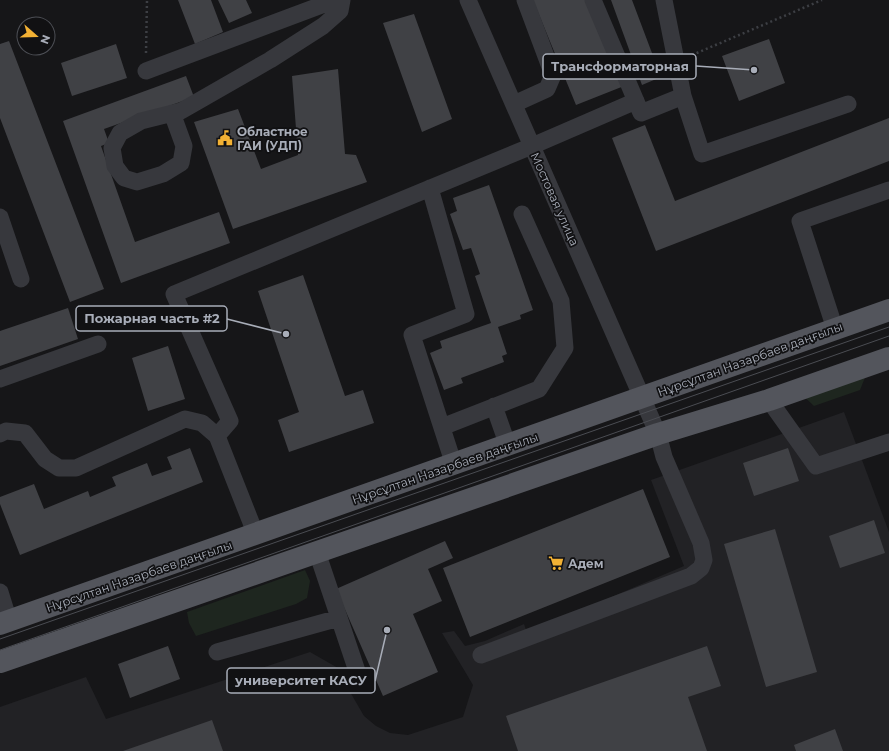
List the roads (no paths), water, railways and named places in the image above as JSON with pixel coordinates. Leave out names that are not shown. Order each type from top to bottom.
[{"type":"main road","name":"Нұрсұлтан Назарбаев даңғылы","points":[[4,623],[889,310]]},
{"type":"main road","points":[[0,662],[658,434],[768,400],[889,358]]},
{"type":"street","points":[[146,71],[335,0]]},
{"type":"street","points":[[172,113],[184,146],[181,163],[162,174],[137,182],[124,178],[115,166],[112,148],[120,133],[141,121],[172,113],[181,111],[270,60],[323,26],[340,11],[342,0]]},
{"type":"street","name":"Мостовая улица","points":[[468,0],[658,434],[664,457],[701,543],[704,560],[701,568],[691,576],[481,655]]},
{"type":"street","points":[[514,104],[547,89],[553,75],[525,0]]},
{"type":"street","points":[[593,0],[641,113],[683,96]]},
{"type":"street","points":[[664,0],[683,96],[702,154],[848,104]]},
{"type":"street","points":[[217,436],[230,421],[174,294],[532,146],[636,101]]},
{"type":"street","points":[[430,188],[466,314],[412,335],[454,465]]},
{"type":"street","points":[[835,329],[800,221],[889,190]]},
{"type":"street","points":[[442,427],[539,389],[565,348],[561,301],[522,214]]},
{"type":"street","points":[[0,217],[21,278]]},
{"type":"street","points":[[0,378],[98,344]]},
{"type":"street","points":[[768,400],[816,466],[889,442]]},
{"type":"street","points":[[494,406],[508,446]]},
{"type":"street","points":[[0,434],[6,431],[25,433],[45,459],[59,468],[76,468],[185,419],[202,423],[217,436],[256,535]]},
{"type":"street","points":[[317,552],[360,680]]},
{"type":"street","points":[[0,592],[4,623]]},
{"type":"street","points":[[217,652],[339,618]]},
{"type":"tram line","points":[[0,639],[889,327]]},
{"type":"tram line","points":[[0,650],[889,336]]},
{"type":"place","name":"Трансформаторная","points":[[754,70]]},
{"type":"place","name":"Областное ГАИ (УДП)","points":[[225,138]]},
{"type":"place","name":"Пожарная часть #2","points":[[286,334]]},
{"type":"place","name":"Адем","points":[[556,563]]},
{"type":"place","name":"университет КАСУ","points":[[387,630]]}]
